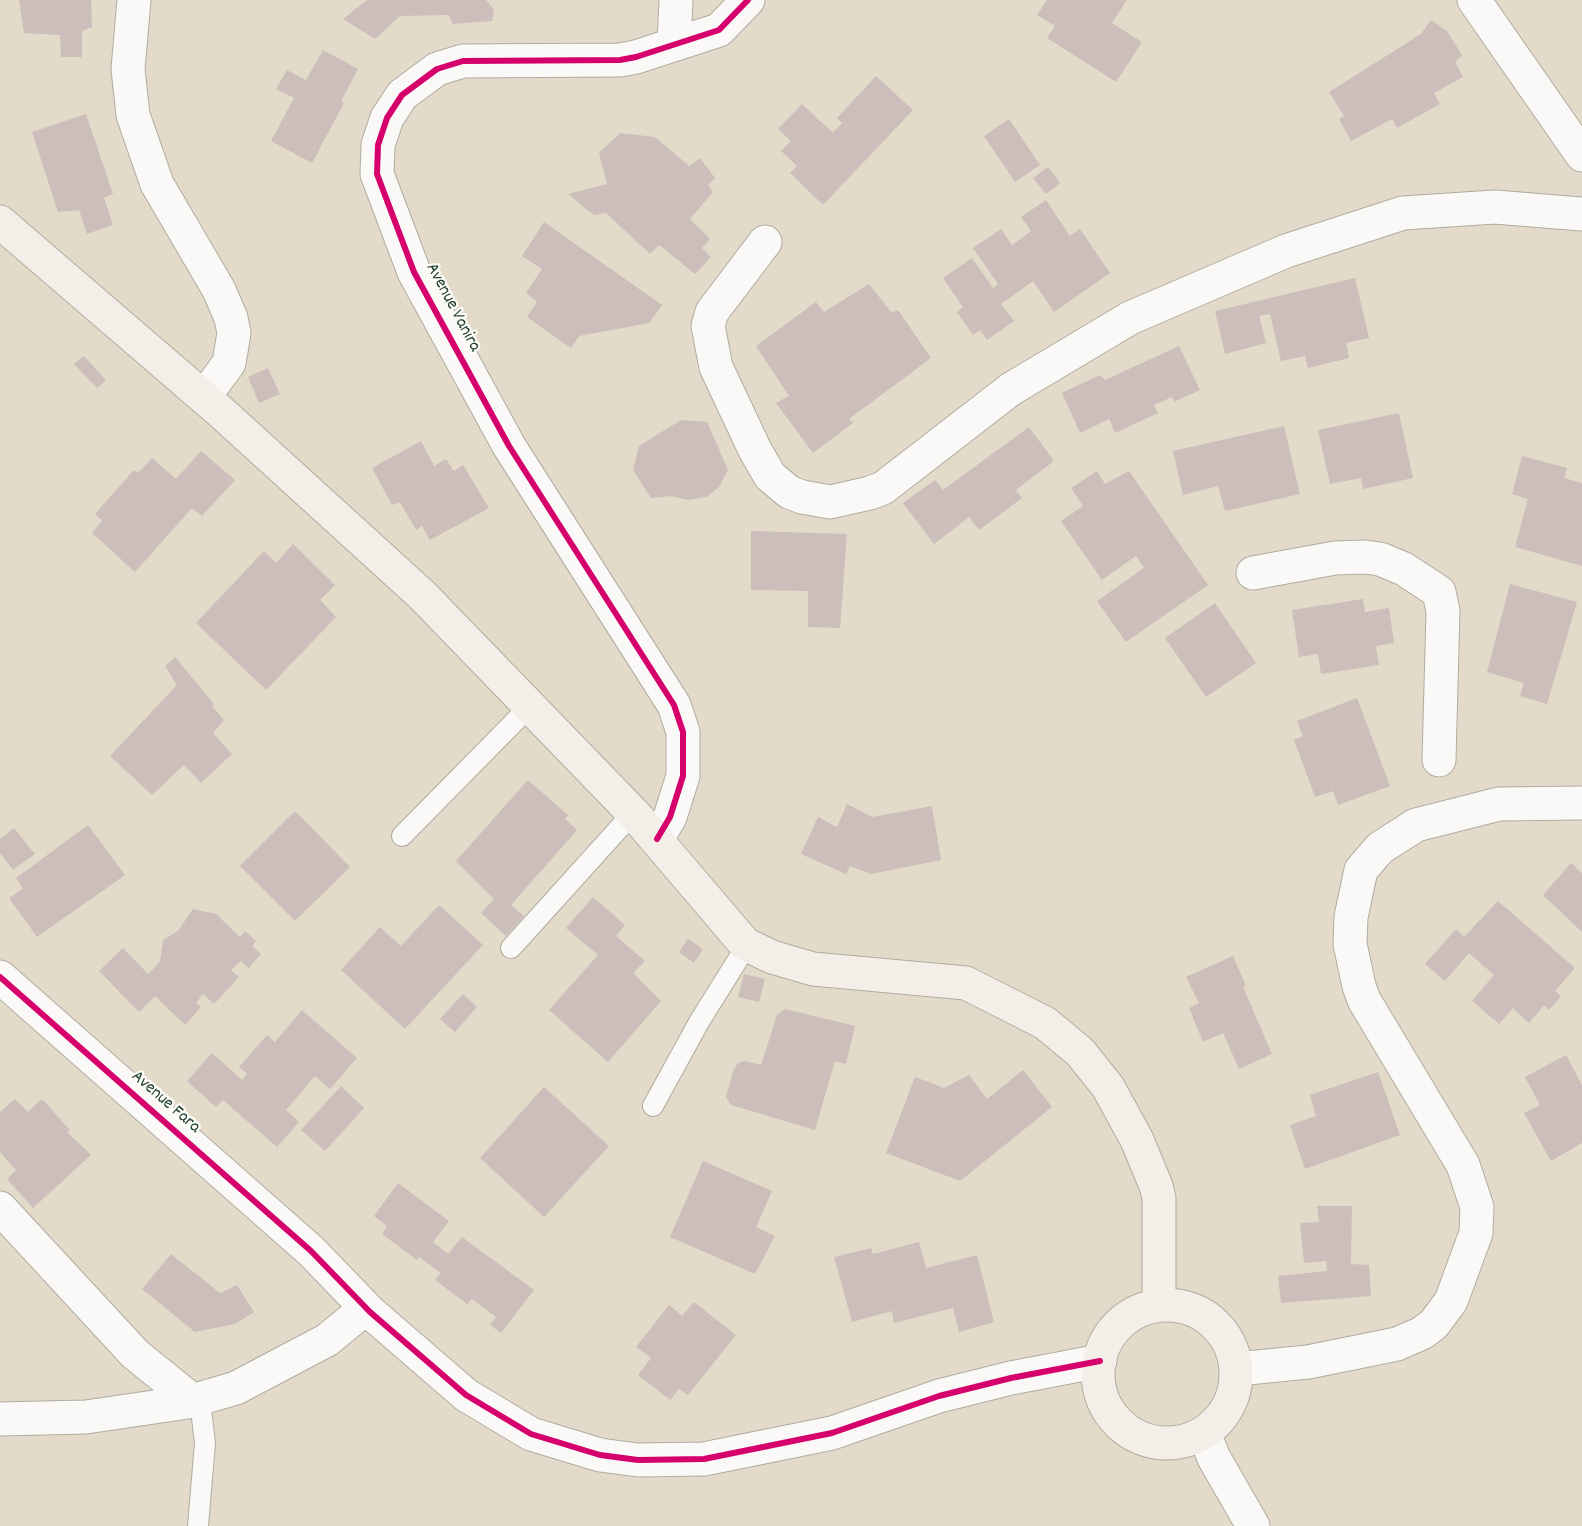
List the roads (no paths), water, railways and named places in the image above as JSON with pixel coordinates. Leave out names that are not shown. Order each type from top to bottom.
[{"type":"main road","points":[[0,222],[204,397],[422,595],[633,813],[663,828],[667,856],[747,945],[772,957],[813,969],[966,983],[1045,1023],[1080,1052],[1113,1096],[1137,1140],[1156,1186],[1159,1198],[1159,1305]]},
{"type":"main road","points":[[1159,1305],[1181,1306],[1202,1314],[1220,1328],[1232,1347],[1237,1369],[1230,1407],[1204,1434],[1170,1444],[1152,1442],[1136,1435],[1110,1412],[1098,1378],[1105,1344],[1127,1318],[1159,1305]]},
{"type":"street","points":[[134,0],[128,69],[133,115],[157,184],[219,290],[233,326],[229,363],[204,397]]},
{"type":"street","points":[[674,44],[676,0]]},
{"type":"street","name":"Avenue Vanira","points":[[663,828],[683,776],[683,732],[674,705],[509,446],[414,272],[377,174],[378,145],[387,118],[402,95],[437,69],[463,61],[620,60],[719,30],[748,0]]},
{"type":"street","points":[[1474,0],[1582,155]]},
{"type":"street","points":[[765,242],[712,312],[708,326],[716,367],[755,450],[770,476],[789,492],[830,502],[883,488],[1011,389],[1130,318],[1286,251],[1403,213],[1495,207],[1582,214]]},
{"type":"street","points":[[1253,573],[1335,558],[1365,557],[1380,559],[1404,569],[1439,592],[1443,611],[1439,760]]},
{"type":"street","points":[[1237,1369],[1308,1362],[1397,1344],[1422,1333],[1434,1324],[1451,1301],[1476,1233],[1478,1207],[1463,1165],[1364,1000],[1359,986],[1350,944],[1351,917],[1361,870],[1380,848],[1416,825],[1499,804],[1582,803]]},
{"type":"street","name":"Avenue Fara","points":[[0,977],[311,1251],[366,1308],[466,1395],[531,1434],[600,1455],[638,1460],[704,1459],[757,1450],[832,1432],[939,1396],[1011,1378],[1100,1361]]},
{"type":"street","points":[[0,1208],[34,1248],[111,1325],[135,1353],[195,1400]]},
{"type":"street","points":[[0,1419],[86,1417],[195,1400],[250,1383],[336,1334],[366,1308]]},
{"type":"street","points":[[1204,1434],[1214,1458],[1253,1526]]},
{"type":"lane","points":[[402,836],[530,706]]},
{"type":"lane","points":[[511,948],[633,813]]},
{"type":"lane","points":[[654,1106],[699,1022],[747,945]]},
{"type":"lane","points":[[195,1400],[201,1410],[205,1443],[198,1526]]}]
